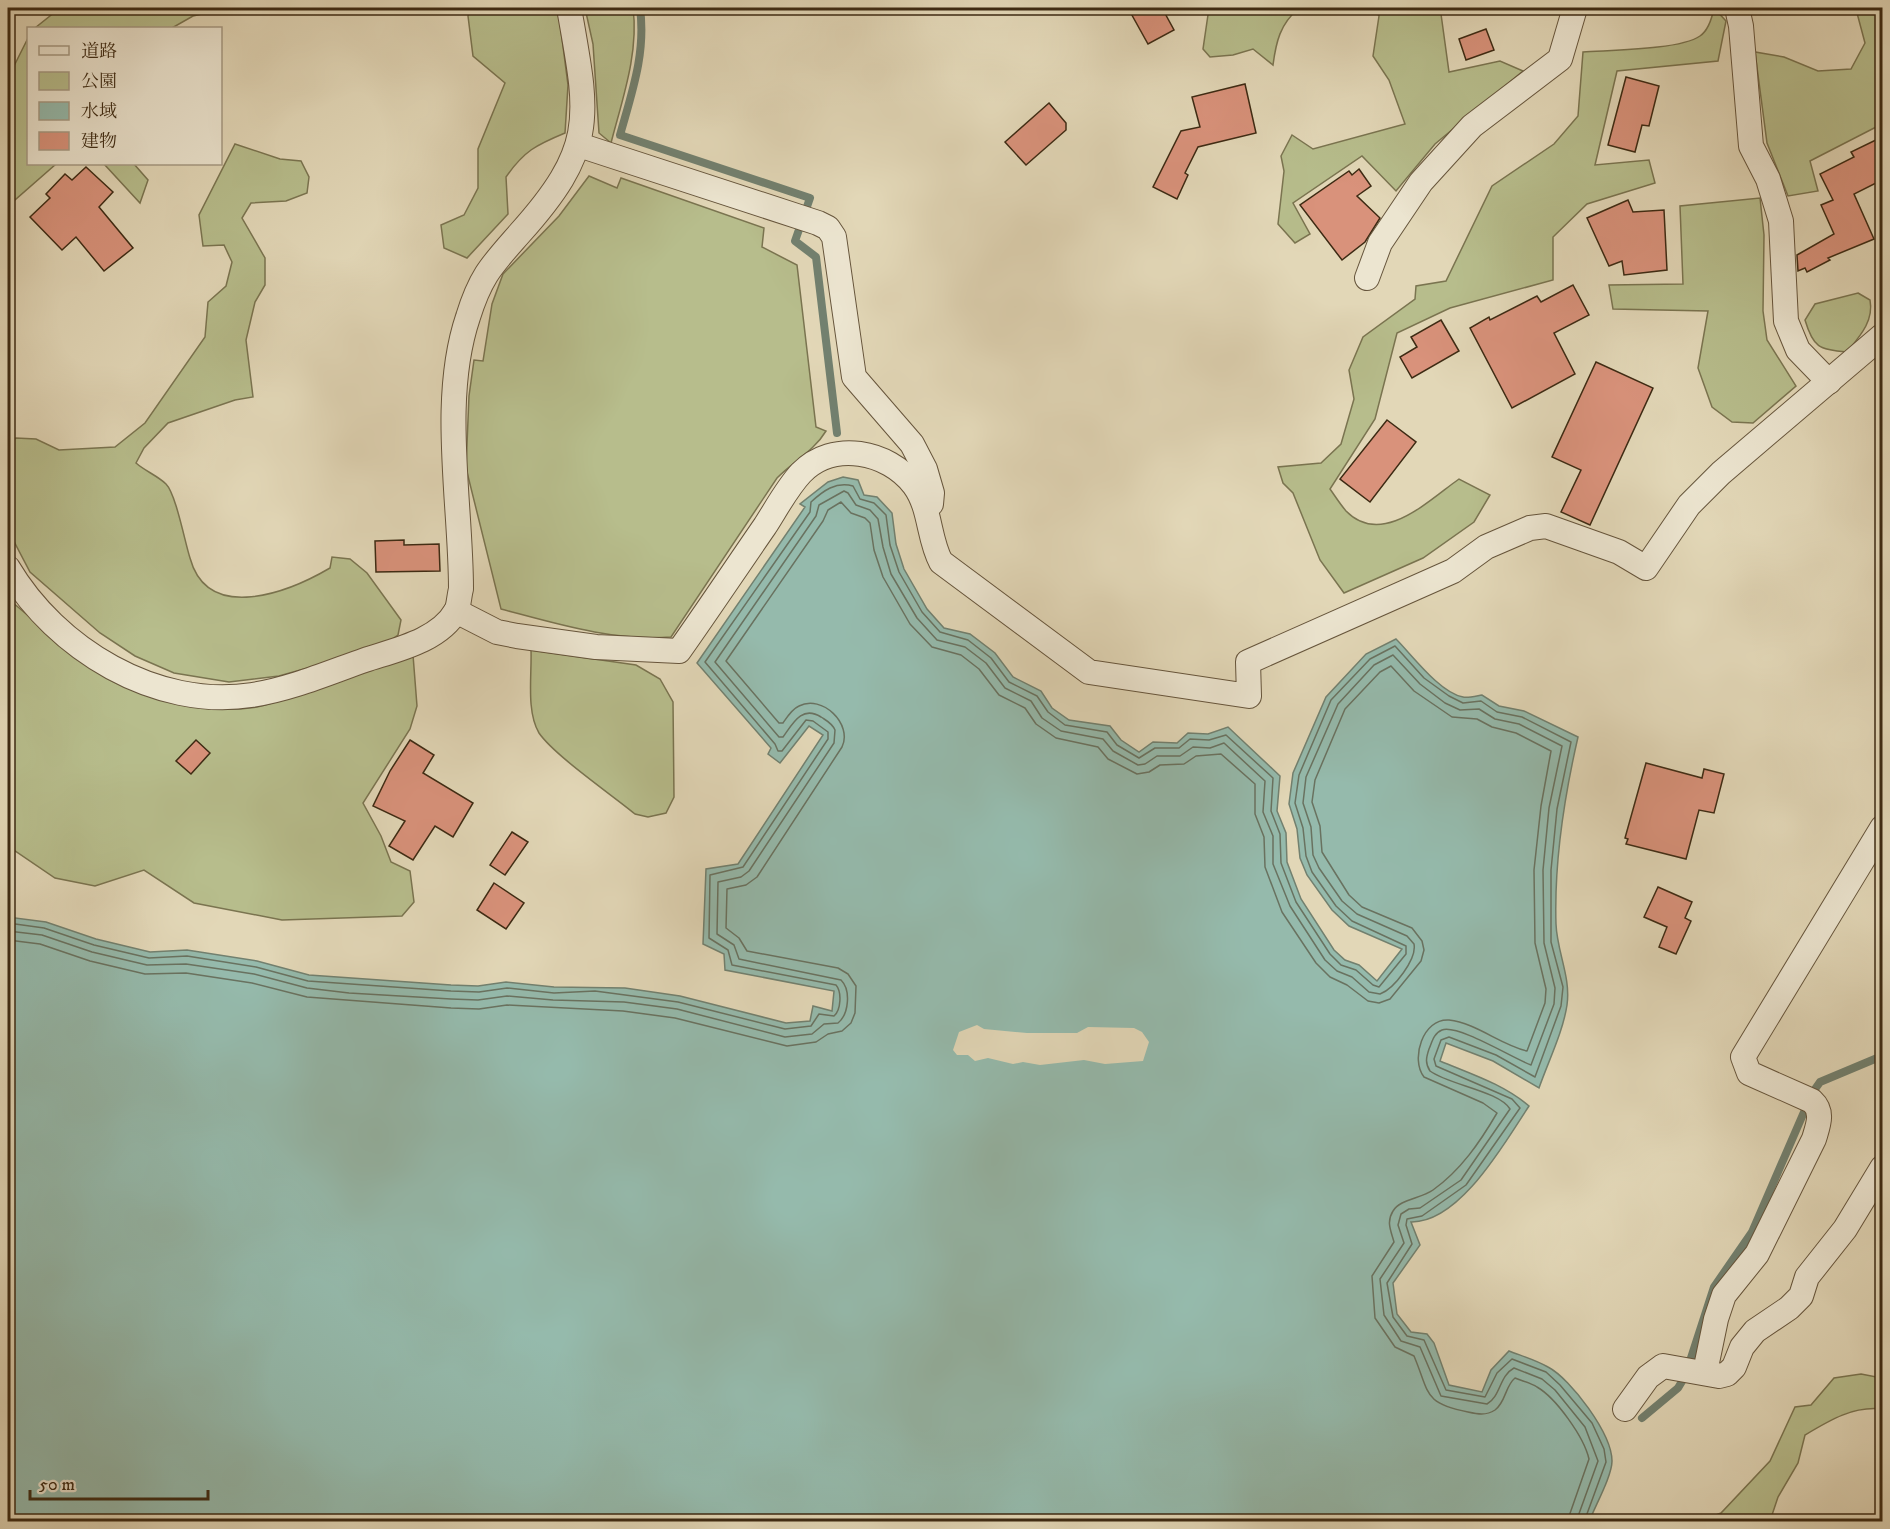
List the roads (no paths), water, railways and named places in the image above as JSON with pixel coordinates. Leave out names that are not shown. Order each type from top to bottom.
[{"type":"street","points":[[8,568],[40,610],[81,647],[120,673],[164,690],[195,696],[250,695],[283,688],[424,639],[439,630],[456,611],[461,589],[453,431],[458,366],[467,319],[482,279],[495,260],[549,197],[572,163],[579,145],[584,91],[569,8]]},
{"type":"street","points":[[1367,278],[1380,243],[1421,182],[1472,126],[1560,59],[1575,8]]},
{"type":"street","points":[[1737,8],[1741,26],[1751,146],[1768,179],[1781,221],[1786,321],[1798,350],[1829,382]]},
{"type":"street","points":[[579,145],[789,213],[828,228],[834,237],[854,377],[912,444],[925,469],[932,493],[929,522]]},
{"type":"street","points":[[456,611],[497,632],[517,636],[596,647],[679,651],[802,472],[835,454],[858,454],[892,463],[914,486],[929,522],[934,549],[941,562],[1089,672],[1249,696],[1248,662],[1453,572],[1486,547],[1530,528],[1546,526],[1619,552],[1646,568],[1697,497],[1752,446],[1882,336]]},
{"type":"street","points":[[1705,1372],[1716,1319],[1724,1295],[1757,1254],[1814,1138],[1820,1118],[1818,1107],[1812,1101],[1749,1073],[1743,1057],[1882,828]]},
{"type":"street","points":[[1625,1409],[1648,1377],[1663,1366],[1719,1376],[1727,1374],[1734,1367],[1742,1347],[1755,1331],[1789,1308],[1801,1296],[1808,1277],[1845,1229],[1882,1168]]},
{"type":"water","points":[[843,477],[858,480],[864,495],[877,497],[892,513],[896,544],[904,569],[927,609],[944,628],[970,634],[995,653],[1013,677],[1041,691],[1052,708],[1069,720],[1110,726],[1121,740],[1139,752],[1153,742],[1177,743],[1188,733],[1208,734],[1228,727],[1280,776],[1277,811],[1286,833],[1287,862],[1301,899],[1334,950],[1345,960],[1359,965],[1377,981],[1402,949],[1349,926],[1332,910],[1307,875],[1300,858],[1297,829],[1289,804],[1293,773],[1326,697],[1366,654],[1396,639],[1436,681],[1454,694],[1465,697],[1482,695],[1499,706],[1524,711],[1578,737],[1564,806],[1558,853],[1556,924],[1568,995],[1559,1036],[1539,1088],[1493,1061],[1446,1043],[1440,1061],[1498,1086],[1529,1106],[1494,1159],[1464,1195],[1447,1209],[1429,1219],[1411,1222],[1420,1245],[1393,1283],[1397,1314],[1411,1332],[1427,1334],[1434,1343],[1449,1385],[1482,1392],[1491,1370],[1509,1351],[1534,1360],[1557,1373],[1589,1408],[1605,1437],[1612,1461],[1606,1483],[1589,1522],[8,1521],[8,917],[46,922],[96,939],[150,952],[187,950],[257,961],[309,975],[451,985],[478,986],[506,982],[554,987],[625,988],[680,996],[786,1023],[810,1021],[813,1006],[832,1011],[834,991],[725,970],[724,954],[703,944],[706,869],[738,864],[823,735],[809,726],[780,763],[768,754],[771,748],[697,663],[805,507],[800,504],[828,482]]},
{"type":"waterway","points":[[640,8],[639,57],[620,135],[810,198],[795,241],[816,257],[837,433]]},
{"type":"waterway","points":[[1813,1092],[1820,1082],[1882,1056]]},
{"type":"waterway","points":[[1690,1361],[1714,1287],[1752,1232],[1804,1112]]},
{"type":"waterway","points":[[1642,1418],[1678,1388],[1684,1378]]}]
